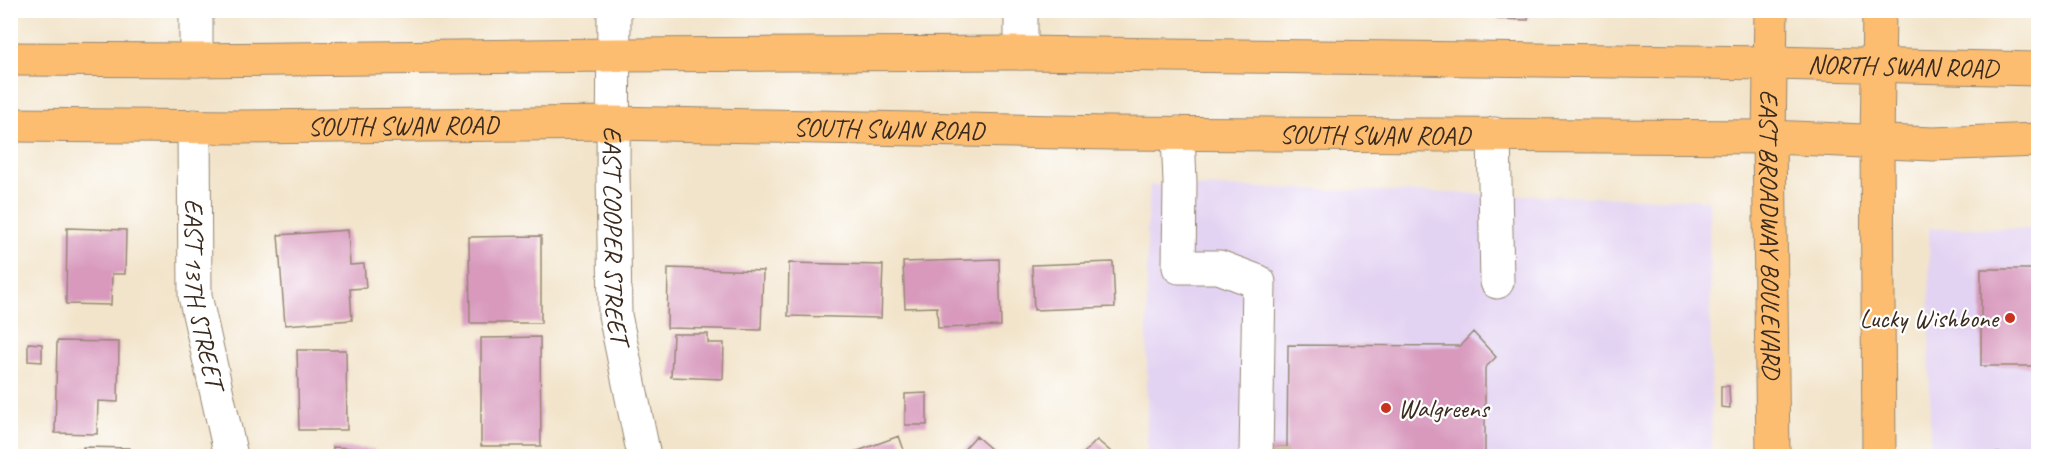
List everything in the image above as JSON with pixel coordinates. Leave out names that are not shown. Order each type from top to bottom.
[{"type":"main road","name":"EAST BROADWAY BOULEVARD","points":[[1770,10],[1768,63],[1773,456]]},
{"type":"main road","points":[[1879,10],[1877,67],[1879,456]]},
{"type":"main road","points":[[10,59],[196,60],[614,55],[1021,54],[1768,63]]},
{"type":"main road","name":"NORTH SWAN ROAD","points":[[1768,63],[2038,69]]},
{"type":"main road","name":"SOUTH SWAN ROAD","points":[[10,125],[241,128],[613,123],[1178,133],[1769,137]]},
{"type":"main road","points":[[1769,137],[1933,144],[2038,140]]},
{"type":"street","points":[[196,10],[196,60]]},
{"type":"street","name":"EAST COOPER STREET","points":[[614,10],[615,315],[644,456]]},
{"type":"street","points":[[1021,10],[1021,54]]},
{"type":"street","name":"EAST 13TH STREET","points":[[194,126],[195,296],[231,456]]},
{"type":"street","points":[[1178,133],[1179,267],[1219,267],[1264,282],[1265,452]]},
{"type":"street","points":[[1494,134],[1497,282]]},
{"type":"shaded area","points":[[1150,185],[1709,200],[1712,456],[1147,456],[1147,229]]},
{"type":"shaded area","points":[[1929,228],[2038,229],[2038,456],[1930,456]]},
{"type":"building","points":[[1498,10],[1529,10],[1528,20],[1498,19]]},
{"type":"building","points":[[67,228],[126,230],[125,274],[112,274],[111,305],[66,304]]},
{"type":"building","points":[[348,230],[350,265],[364,264],[366,288],[350,289],[352,320],[285,325],[278,235]]},
{"type":"building","points":[[541,236],[541,323],[470,323],[469,237]]},
{"type":"building","points":[[999,259],[1001,326],[938,328],[937,307],[905,308],[903,262]]},
{"type":"building","points":[[1113,262],[1115,307],[1034,310],[1032,265]]},
{"type":"building","points":[[789,263],[883,265],[881,318],[788,316]]},
{"type":"building","points":[[668,268],[763,271],[761,330],[667,328]]},
{"type":"building","name":"Lucky Wishbone","points":[[1981,269],[2038,269],[2038,366],[1981,366]]},
{"type":"building","name":"Walgreens","points":[[1473,332],[1496,357],[1485,368],[1485,456],[1260,456],[1260,448],[1287,447],[1288,345],[1460,346]]},
{"type":"building","points":[[673,334],[708,334],[708,343],[724,343],[723,379],[671,377]]},
{"type":"building","points":[[540,337],[541,446],[481,446],[481,338]]},
{"type":"building","points":[[57,341],[119,342],[118,402],[98,401],[97,434],[55,433]]},
{"type":"building","points":[[28,343],[42,344],[42,362],[28,361]]},
{"type":"building","points":[[297,350],[346,350],[347,430],[299,430]]},
{"type":"building","points":[[1721,386],[1729,386],[1730,408],[1721,407]]},
{"type":"building","points":[[927,393],[927,425],[905,425],[905,394]]},
{"type":"building","points":[[899,436],[906,456],[844,456]]},
{"type":"building","points":[[976,436],[999,456],[958,456]]},
{"type":"building","points":[[1097,440],[1116,456],[1081,456]]},
{"type":"building","points":[[83,447],[130,448],[129,456],[83,456]]},
{"type":"building","points":[[333,447],[374,449],[374,456],[332,456]]},
{"type":"building","points":[[2038,452],[2038,456],[1971,456],[1971,454]]},
{"type":"tunnel","points":[[1275,447],[1275,456]]},
{"type":"place","name":"Lucky Wishbone","points":[[2010,318]]},
{"type":"place","name":"Walgreens","points":[[1386,408]]}]
